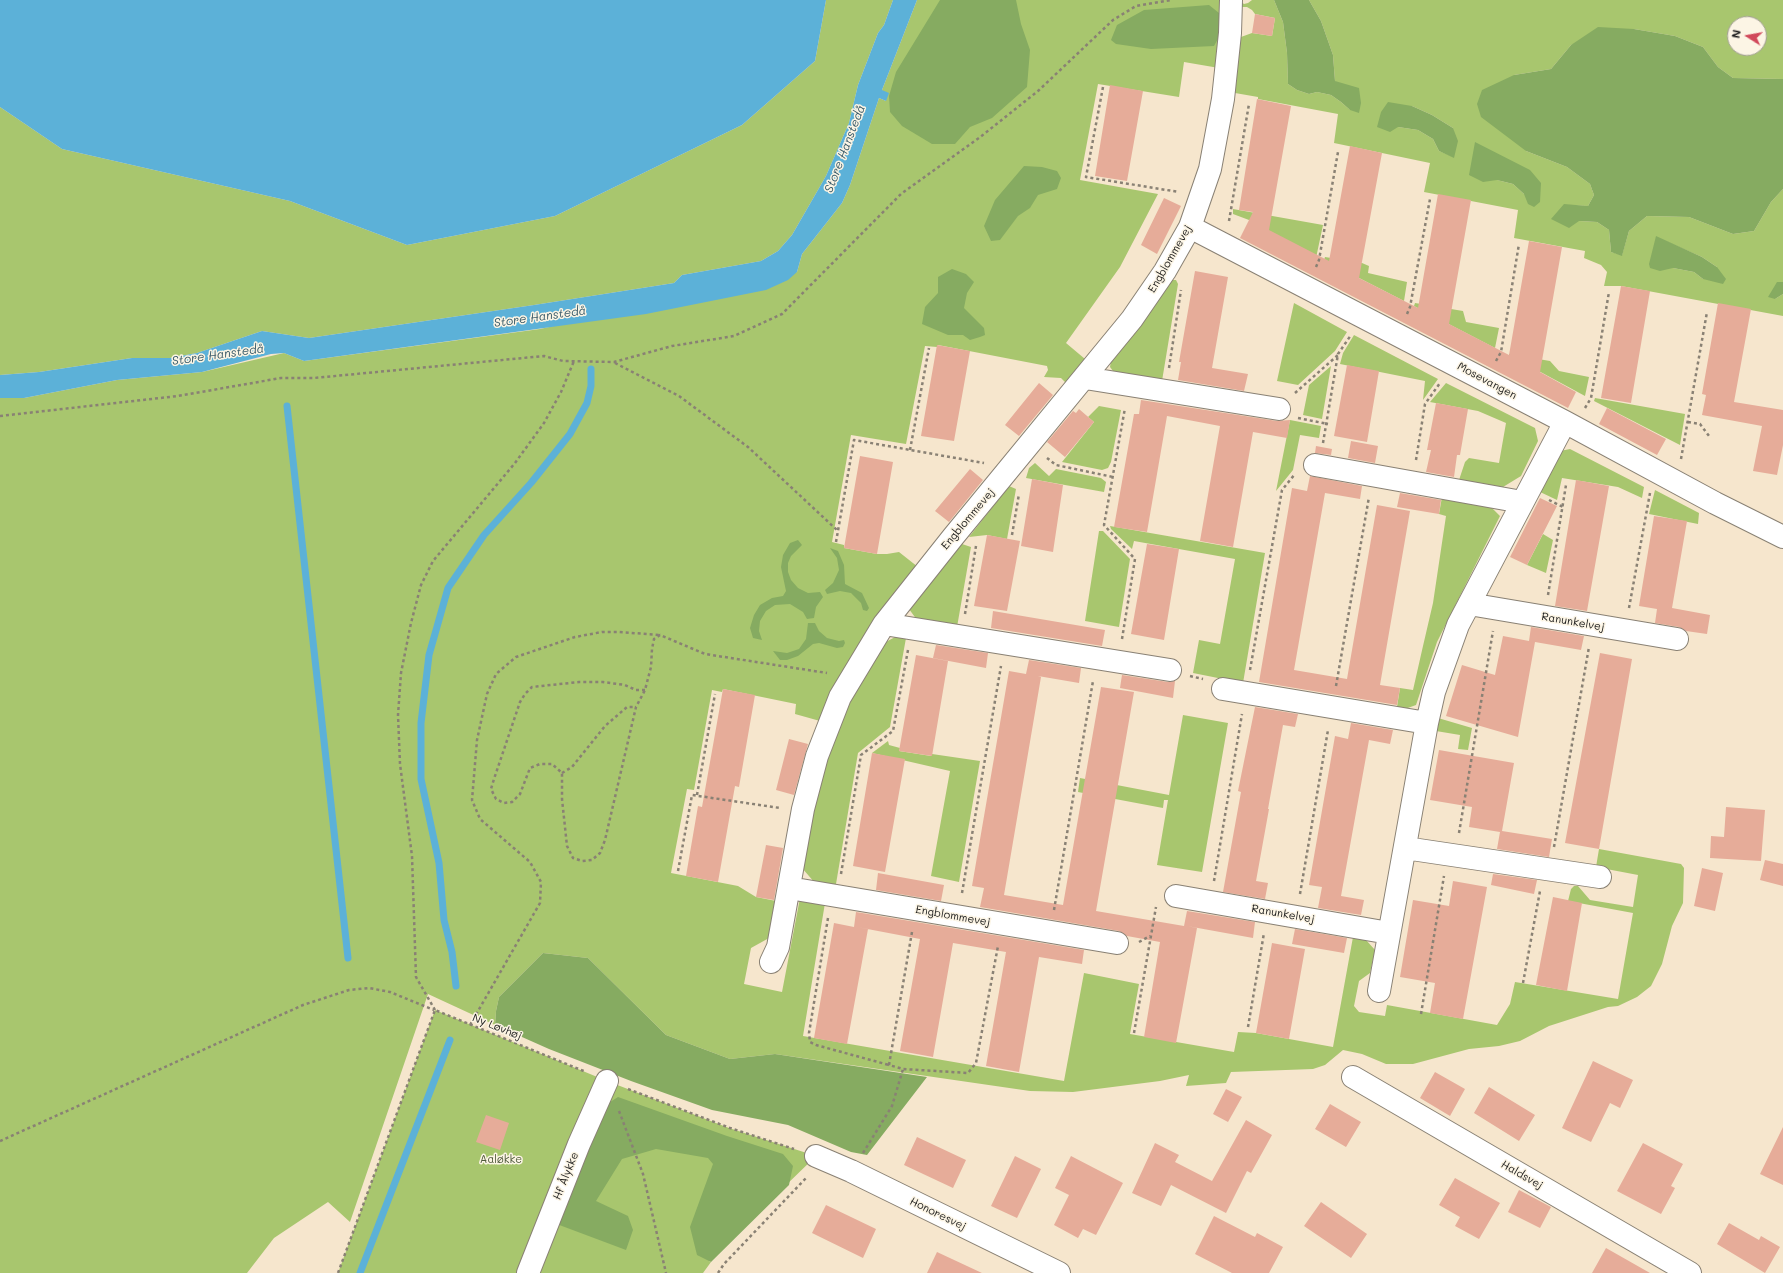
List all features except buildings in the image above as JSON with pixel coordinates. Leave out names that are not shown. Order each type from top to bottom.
[{"type":"street","name":"Engblommevej","points":[[771,962],[778,947],[803,809],[818,756],[840,696],[884,624],[953,537],[1132,319],[1165,271],[1190,226],[1210,169],[1223,99],[1230,33],[1231,0]]},
{"type":"street","name":"Mosevangen","points":[[1190,226],[1570,424],[1714,503],[1783,537]]},
{"type":"street","points":[[1085,378],[1279,410]]},
{"type":"street","points":[[1379,991],[1427,723],[1434,692],[1458,625],[1522,502],[1570,424]]},
{"type":"street","points":[[1315,465],[1522,502]]},
{"type":"street","name":"Ranunkelvej","points":[[1469,604],[1677,639]]},
{"type":"street","points":[[884,624],[1170,670]]},
{"type":"street","points":[[1223,689],[1427,723]]},
{"type":"street","points":[[1405,848],[1600,877]]},
{"type":"street","name":"Engblommevej","points":[[789,888],[1117,943]]},
{"type":"street","name":"Ranunkelvej","points":[[1176,896],[1389,933]]},
{"type":"street","name":"Haldsvej","points":[[1353,1077],[1690,1273]]},
{"type":"street","name":"Hf Ålykke","points":[[528,1273],[579,1144],[607,1081]]},
{"type":"street","name":"Honoresvej","points":[[820,1158],[852,1171],[1059,1273]]},
{"type":"path","points":[[0,416],[178,396],[281,378],[314,378],[544,356],[563,361],[614,362],[672,346],[734,336],[782,314],[901,194],[979,138],[1038,91],[1113,20],[1136,6],[1171,0]]},
{"type":"path","points":[[1103,87],[1086,177],[1201,196]]},
{"type":"path","points":[[1223,243],[1227,236],[1249,104]]},
{"type":"path","points":[[1306,287],[1319,260],[1338,152]]},
{"type":"path","points":[[1397,334],[1410,306],[1430,199]]},
{"type":"path","points":[[1485,380],[1501,352],[1519,244]]},
{"type":"path","points":[[1165,271],[1183,276],[1165,391]]},
{"type":"path","points":[[1570,424],[1591,398],[1609,292]]},
{"type":"path","points":[[1625,630],[1651,488],[1663,475],[1679,469],[1707,312]]},
{"type":"path","points":[[1328,424],[1289,417],[1279,410],[1338,354],[1363,316]]},
{"type":"path","points":[[910,450],[930,348]]},
{"type":"path","points":[[1210,902],[1282,490],[1298,470],[1315,465],[1320,457],[1328,424],[1338,354]]},
{"type":"path","points":[[338,1273],[435,1010],[416,977],[412,856],[400,764],[398,715],[401,673],[411,623],[421,585],[433,561],[515,463],[544,422],[561,392],[574,361]]},
{"type":"path","points":[[614,362],[679,396],[748,447],[838,531]]},
{"type":"path","points":[[1413,482],[1425,404],[1452,363]]},
{"type":"path","points":[[1050,932],[1107,660],[1135,559],[1104,525],[1130,386]]},
{"type":"path","points":[[1688,422],[1700,424],[1709,436]]},
{"type":"path","points":[[836,542],[854,440],[1010,468],[1022,477],[1012,536]]},
{"type":"path","points":[[1030,444],[1056,465],[1113,477]]},
{"type":"path","points":[[1544,617],[1566,485]]},
{"type":"path","points":[[953,537],[976,544],[961,636]]},
{"type":"path","points":[[1421,1014],[1497,609]]},
{"type":"path","points":[[1523,983],[1547,869],[1593,625]]},
{"type":"path","points":[[912,628],[893,731],[861,755],[809,1033],[810,1042],[816,1045],[903,1069],[968,1073],[976,1063],[1002,924]]},
{"type":"path","points":[[470,1025],[540,904],[541,882],[530,862],[480,818],[472,800],[477,740],[487,694],[496,674],[516,658],[575,637],[602,632],[660,635],[705,654],[852,677]]},
{"type":"path","points":[[644,690],[636,690],[625,685],[603,682],[579,682],[532,687],[520,702],[491,789],[496,800],[504,803],[512,802],[520,794],[530,768],[540,764],[552,764],[562,773],[562,799],[567,846],[573,858],[582,862],[592,860],[600,853],[605,840],[636,707],[644,690],[651,667],[654,639],[660,635]]},
{"type":"path","points":[[958,917],[1005,644]]},
{"type":"path","points":[[1170,670],[1205,680],[1223,689]]},
{"type":"path","points":[[697,795],[714,694]]},
{"type":"path","points":[[562,773],[572,767],[605,726],[627,707],[636,707]]},
{"type":"path","points":[[678,871],[692,795],[791,810],[803,809]]},
{"type":"path","points":[[1134,1033],[1158,896],[1176,896]]},
{"type":"path","points":[[889,1065],[916,910]]},
{"type":"path","points":[[1248,1027],[1268,912]]},
{"type":"path","name":"Ny Løvhøj","points":[[0,1141],[303,1005],[349,990],[369,988],[390,992],[607,1081],[730,1128],[820,1158]]},
{"type":"path","points":[[852,1171],[892,1106],[903,1069]]},
{"type":"path","points":[[607,1081],[643,1174],[666,1273]]},
{"type":"path","points":[[718,1273],[820,1158]]},
{"type":"green space","points":[[826,0],[893,0],[884,25],[878,33],[858,85],[849,123],[826,176],[792,235],[778,251],[761,261],[682,275],[674,283],[534,305],[309,338],[262,331],[197,353],[170,358],[132,358],[39,372],[0,375],[0,107],[62,149],[290,201],[407,245],[555,216],[742,125],[815,61]]},
{"type":"green space","points":[[917,0],[1220,0],[1219,68],[1184,62],[1179,97],[1098,84],[1080,180],[1158,194],[1120,267],[1066,343],[1085,359],[1066,383],[1061,378],[1044,377],[1048,370],[1047,366],[938,345],[937,347],[925,346],[906,444],[851,435],[832,542],[844,545],[844,548],[877,554],[899,552],[918,567],[820,721],[795,714],[796,704],[723,689],[722,692],[712,690],[694,790],[687,789],[671,873],[738,886],[756,897],[776,901],[769,938],[751,948],[744,984],[782,992],[800,898],[825,903],[803,1036],[1064,1081],[1084,973],[1139,984],[1130,1034],[1234,1052],[1238,1032],[1256,1033],[1333,1047],[1353,937],[1366,940],[1375,950],[1370,973],[1359,981],[1354,1006],[1359,1012],[1385,1016],[1387,1005],[1497,1025],[1510,1004],[1515,982],[1618,999],[1633,913],[1568,901],[1571,889],[1574,886],[1578,886],[1590,900],[1633,907],[1638,875],[1596,867],[1599,849],[1681,864],[1684,868],[1683,903],[1672,926],[1662,964],[1651,986],[1637,997],[1618,1006],[1608,1007],[1549,1026],[1520,1041],[1499,1046],[1469,1049],[1413,1064],[1386,1064],[1362,1054],[1343,1050],[1325,1065],[1313,1069],[1231,1072],[1226,1083],[1186,1086],[1189,1075],[1160,1081],[1073,1092],[1030,1091],[775,1054],[730,1059],[666,1035],[588,958],[543,953],[499,997],[495,1025],[428,994],[350,1222],[328,1202],[274,1238],[247,1273],[0,1273],[0,398],[24,398],[117,380],[202,372],[284,353],[304,361],[540,329],[797,272],[802,254],[842,203],[850,185],[879,98],[886,101],[882,90]]},
{"type":"green space","points":[[940,0],[1016,0],[1021,24],[1030,50],[1027,87],[992,118],[970,127],[955,144],[932,144],[902,126],[890,112],[889,96],[896,72]]},
{"type":"green space","points":[[1252,0],[1274,0],[1283,22],[1287,53],[1288,84],[1297,90],[1309,94],[1317,92],[1331,95],[1350,110],[1335,81],[1333,55],[1321,21],[1309,0],[1783,0],[1783,79],[1733,78],[1718,67],[1703,47],[1675,36],[1634,29],[1571,45],[1551,69],[1514,75],[1526,151],[1567,167],[1590,184],[1594,195],[1588,206],[1564,205],[1579,221],[1597,222],[1609,230],[1611,252],[1622,255],[1629,231],[1647,216],[1689,217],[1733,234],[1754,231],[1771,202],[1783,189],[1783,282],[1775,299],[1783,294],[1783,316],[1621,286],[1604,286],[1607,272],[1601,265],[1584,258],[1585,251],[1514,238],[1518,210],[1424,192],[1430,163],[1334,143],[1338,114],[1258,99],[1258,97],[1235,93],[1236,53],[1241,37],[1252,33],[1272,36],[1275,18],[1255,14],[1247,7],[1240,7],[1240,1],[1244,4]],"holes":[[[1412,106],[1432,115],[1453,128],[1454,157],[1439,151],[1433,139],[1418,130],[1398,127]],[[1497,180],[1541,183],[1524,194],[1513,184]],[[1656,237],[1702,257],[1717,267],[1703,279],[1694,272],[1673,268]]]},
{"type":"green space","points":[[1274,0],[1309,0],[1321,21],[1333,55],[1335,81],[1359,88],[1361,103],[1359,113],[1350,110],[1331,95],[1317,92],[1309,94],[1297,90],[1288,84],[1287,53],[1283,22]]},
{"type":"green space","points":[[1209,5],[1219,13],[1219,37],[1214,46],[1151,49],[1116,44],[1111,40],[1117,25],[1144,10]]},
{"type":"green space","points":[[1598,27],[1634,29],[1675,36],[1703,47],[1718,67],[1733,78],[1783,79],[1783,189],[1771,202],[1754,231],[1733,234],[1689,217],[1647,216],[1629,231],[1622,256],[1611,252],[1609,230],[1597,222],[1579,221],[1569,228],[1551,219],[1564,204],[1588,206],[1594,195],[1590,184],[1567,167],[1526,151],[1481,117],[1477,104],[1482,90],[1514,75],[1551,69],[1571,45]]},
{"type":"green space","points":[[1388,102],[1412,106],[1432,115],[1453,128],[1458,141],[1454,158],[1439,151],[1433,139],[1418,130],[1398,127],[1390,132],[1377,127],[1381,112]]},
{"type":"green space","points":[[1475,142],[1530,170],[1541,183],[1540,202],[1534,207],[1528,204],[1524,194],[1513,184],[1497,180],[1483,182],[1469,175]]},
{"type":"green space","points":[[1024,166],[1042,167],[1057,171],[1061,178],[1057,189],[1038,195],[1030,208],[1018,216],[1000,240],[991,241],[984,226],[995,200]]},
{"type":"green space","points":[[1233,209],[1323,225],[1316,258],[1249,220],[1233,214]]},
{"type":"green space","points":[[1656,236],[1702,257],[1717,267],[1726,279],[1723,284],[1703,279],[1694,272],[1673,268],[1660,271],[1650,268],[1649,264]]},
{"type":"green space","points":[[1325,257],[1362,263],[1369,266],[1368,273],[1407,282],[1404,301],[1324,260]]},
{"type":"green space","points":[[952,269],[966,274],[974,282],[967,293],[964,308],[984,328],[985,335],[970,340],[963,335],[948,335],[922,324],[925,307],[938,293],[938,277]]},
{"type":"green space","points":[[1170,280],[1176,280],[1178,284],[1162,381],[1113,371],[1110,367],[1111,361]]},
{"type":"green space","points":[[1777,282],[1783,282],[1783,294],[1775,299],[1768,297]]},
{"type":"green space","points":[[1294,303],[1347,332],[1335,351],[1298,385],[1277,381]]},
{"type":"green space","points":[[1415,303],[1463,311],[1466,322],[1499,328],[1495,348],[1414,306]]},
{"type":"green space","points":[[1354,335],[1438,379],[1423,400],[1425,381],[1340,364],[1343,353]]},
{"type":"green space","points":[[1509,355],[1550,361],[1559,371],[1589,377],[1585,396]]},
{"type":"green space","points":[[1331,366],[1322,419],[1303,415],[1309,385]]},
{"type":"green space","points":[[1446,383],[1535,428],[1538,441],[1521,476],[1503,487],[1459,480],[1465,462],[1469,458],[1499,463],[1506,423],[1478,411],[1430,402]]},
{"type":"green space","points":[[1595,398],[1685,414],[1680,445],[1594,401]]},
{"type":"green space","points":[[1099,406],[1121,410],[1111,462],[1108,468],[1102,470],[1062,462],[1094,422],[1088,417]]},
{"type":"green space","points":[[1290,420],[1321,426],[1319,438],[1300,435],[1293,470],[1276,491]]},
{"type":"green space","points":[[1570,449],[1644,487],[1642,498],[1618,487],[1562,478],[1557,500],[1538,491],[1560,451]]},
{"type":"green space","points":[[1035,463],[1049,476],[1056,469],[1101,478],[1106,482],[1104,492],[1026,478],[1029,468]]},
{"type":"green space","points":[[1009,486],[1016,489],[1007,539],[987,535],[969,537]]},
{"type":"green space","points":[[1655,490],[1699,513],[1698,524],[1649,514]]},
{"type":"green space","points":[[1442,497],[1491,507],[1500,516],[1437,642],[1416,705],[1405,709],[1397,707],[1400,688],[1413,690],[1433,603],[1446,516],[1439,514]]},
{"type":"green space","points":[[1110,526],[1265,553],[1243,683],[1193,673],[1199,640],[1220,644],[1235,559],[1134,541],[1132,549],[1111,529]]},
{"type":"green space","points":[[1099,531],[1103,531],[1130,559],[1119,627],[1085,621]]},
{"type":"green space","points":[[1543,534],[1553,540],[1546,573],[1527,565]]},
{"type":"green space","points":[[798,540],[802,545],[791,556],[788,563],[788,572],[791,580],[798,588],[808,593],[820,592],[823,597],[816,607],[814,618],[807,619],[803,612],[790,604],[775,605],[766,611],[760,621],[759,631],[762,640],[753,638],[750,628],[754,615],[760,605],[772,598],[783,596],[786,591],[781,567],[783,555],[790,543]]},
{"type":"green space","points":[[962,544],[971,547],[957,627],[917,620],[909,609]]},
{"type":"green space","points":[[830,548],[838,551],[844,565],[845,584],[862,593],[869,608],[867,611],[863,610],[861,603],[851,593],[840,591],[827,594],[825,590],[833,583],[839,570],[837,558]]},
{"type":"green space","points":[[808,623],[815,623],[819,631],[827,638],[839,641],[844,640],[845,643],[843,647],[837,648],[819,643],[813,644],[798,656],[787,660],[780,660],[773,651],[787,653],[799,649],[806,639]]},
{"type":"green space","points":[[897,636],[906,638],[890,727],[858,753],[836,884],[832,886],[815,883],[802,868],[811,816],[824,769],[840,724],[858,686],[882,644]]},
{"type":"green space","points":[[1183,715],[1228,723],[1202,872],[1157,865],[1168,800],[1164,800],[1163,808],[1078,792],[1080,778],[1169,795]]},
{"type":"green space","points":[[1438,718],[1472,728],[1468,750],[1458,749],[1460,735],[1436,731]]},
{"type":"green space","points":[[888,741],[889,745],[900,748],[899,751],[980,761],[959,882],[931,876],[950,771],[872,753]]},
{"type":"green space","points":[[543,953],[588,958],[666,1035],[730,1059],[775,1054],[927,1077],[867,1155],[851,1152],[788,1125],[712,1110],[631,1081],[549,1049],[495,1025],[499,997]]},
{"type":"green space","name":"Aaløkke","points":[[435,1010],[607,1081],[729,1128],[816,1156],[711,1258],[709,1261],[711,1262],[703,1273],[338,1273]]},
{"type":"green space","points":[[618,1097],[727,1136],[783,1154],[793,1166],[789,1185],[711,1262],[697,1255],[690,1227],[713,1164],[708,1158],[656,1149],[622,1159],[596,1201],[628,1216],[633,1230],[626,1250],[554,1223],[604,1106]]},
{"type":"water","points":[[0,0],[826,0],[815,61],[742,125],[555,216],[407,245],[290,201],[62,149],[0,107]]},
{"type":"water","name":"Store Hanstedå","points":[[893,0],[917,0],[882,90],[889,93],[886,101],[879,98],[850,185],[842,203],[802,254],[797,272],[788,280],[766,290],[646,314],[304,361],[284,353],[271,354],[202,372],[117,380],[24,398],[0,398],[0,375],[39,372],[132,358],[170,358],[197,353],[262,331],[309,338],[534,305],[674,283],[682,275],[761,261],[778,251],[792,235],[826,176],[849,123],[858,85],[878,33],[884,25]]},
{"type":"waterway","points":[[456,986],[452,952],[444,920],[439,863],[421,779],[421,723],[429,655],[448,588],[484,535],[531,483],[570,434],[587,403],[591,386],[591,369]]},
{"type":"waterway","points":[[287,406],[348,958]]},
{"type":"waterway","points":[[360,1273],[450,1040]]}]
